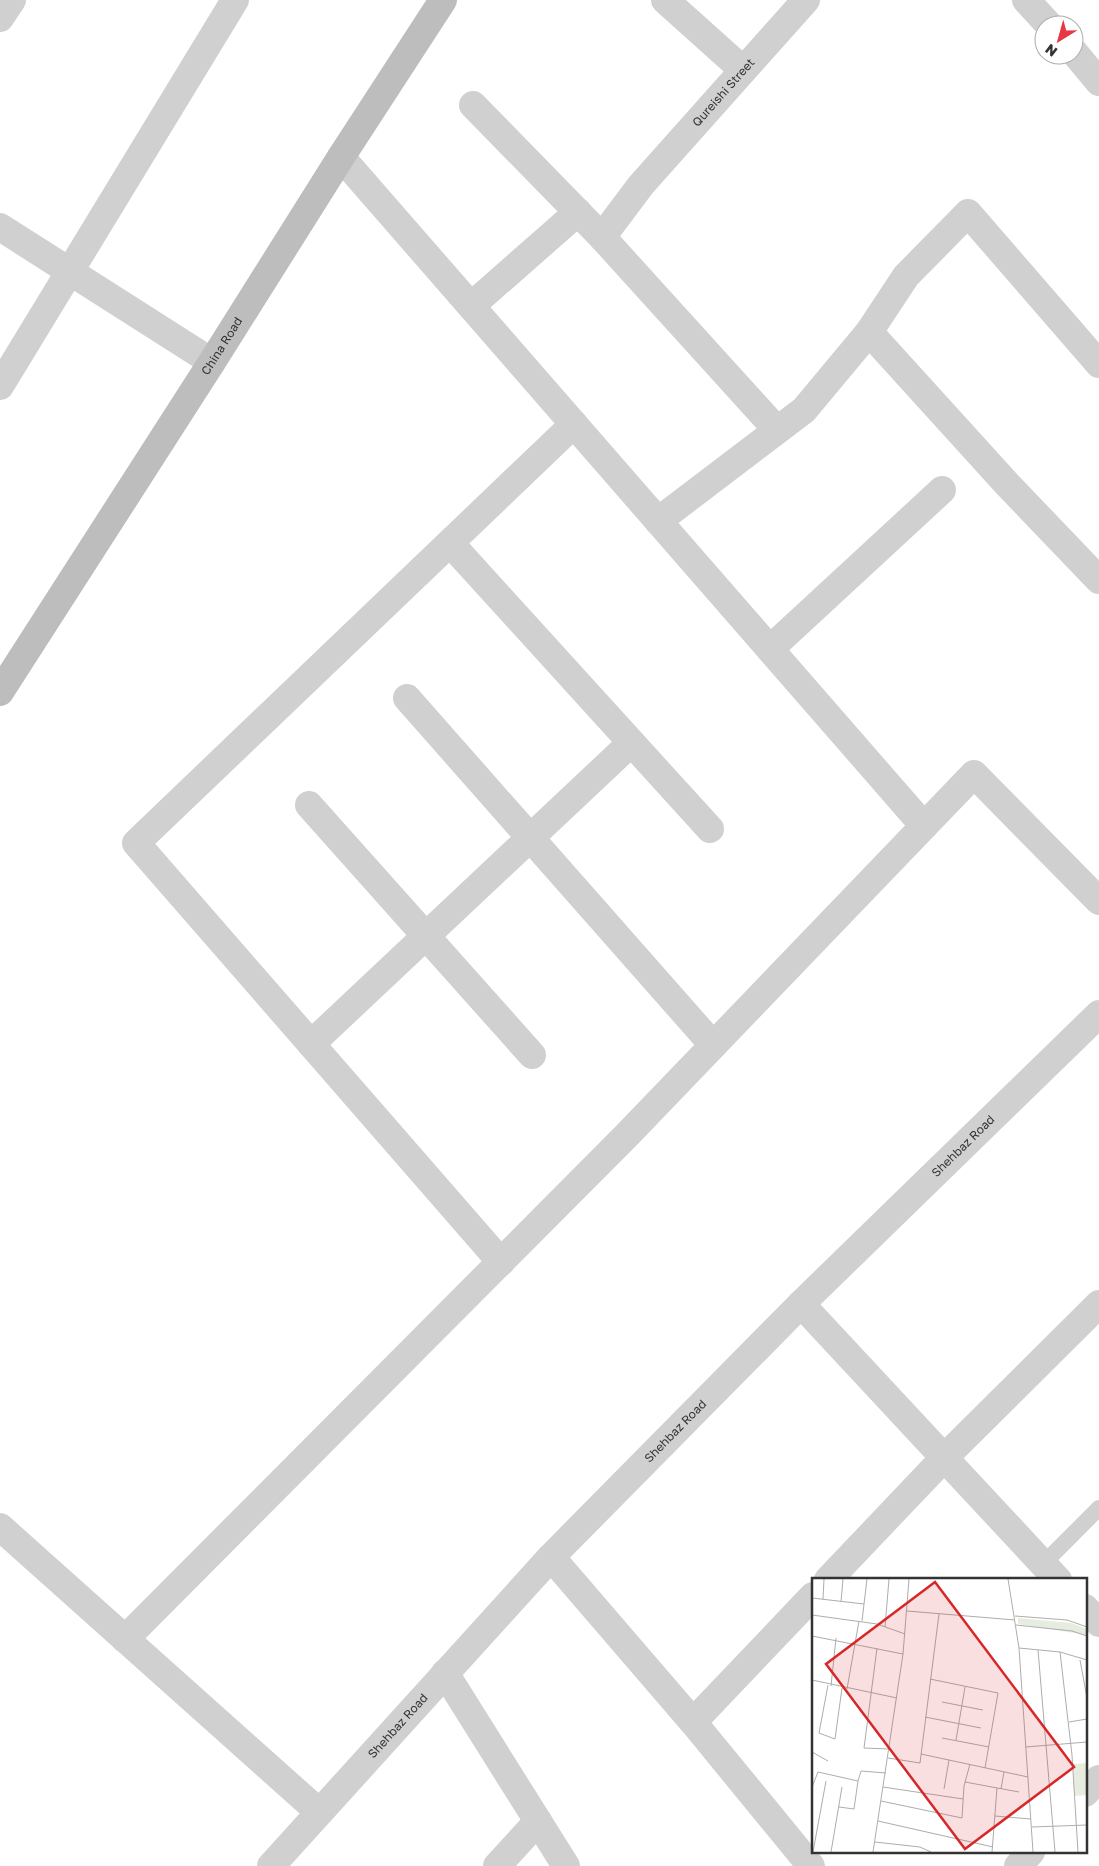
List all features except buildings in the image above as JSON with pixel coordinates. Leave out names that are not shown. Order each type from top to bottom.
[{"type":"main road","name":"China Road","points":[[0,692],[212,362],[340,157],[443,0]]},
{"type":"street","points":[[0,18],[12,0]]},
{"type":"street","points":[[0,386],[235,0]]},
{"type":"street","points":[[665,0],[743,70]]},
{"type":"street","name":"Qureishi Street","points":[[602,237],[641,185],[806,0]]},
{"type":"street","points":[[1026,0],[1040,15]]},
{"type":"street","points":[[1084,64],[1099,82]]},
{"type":"street","points":[[473,105],[602,237],[777,430]]},
{"type":"street","points":[[340,157],[924,826]]},
{"type":"street","points":[[471,306],[578,212]]},
{"type":"street","points":[[658,521],[804,410],[869,332],[906,276],[968,213],[1099,364]]},
{"type":"street","points":[[0,227],[212,362]]},
{"type":"street","points":[[869,332],[1000,476],[1099,580]]},
{"type":"street","points":[[501,1262],[136,843],[574,424]]},
{"type":"street","points":[[770,649],[942,490]]},
{"type":"street","points":[[450,543],[710,829]]},
{"type":"street","points":[[407,698],[713,1045]]},
{"type":"street","points":[[310,1044],[631,743]]},
{"type":"street","points":[[125,1639],[501,1262],[974,774],[1099,900]]},
{"type":"street","points":[[310,805],[532,1055]]},
{"type":"street","name":"Shehbaz Road","points":[[271,1866],[552,1557],[801,1304],[1099,1014]]},
{"type":"street","points":[[801,1304],[1051,1572]]},
{"type":"street","points":[[830,1578],[944,1458],[1099,1304]]},
{"type":"street","points":[[0,1527],[319,1812]]},
{"type":"street","points":[[552,1557],[693,1722],[811,1866]]},
{"type":"street","points":[[693,1722],[812,1597]]},
{"type":"street","points":[[1086,1609],[1099,1623]]},
{"type":"street","points":[[445,1673],[566,1866]]},
{"type":"street","points":[[1086,1792],[1099,1778]]},
{"type":"street","points":[[498,1866],[538,1821]]},
{"type":"street","points":[[815,1866],[828,1854]]},
{"type":"street","points":[[1018,1866],[1029,1854]]},
{"type":"lane","points":[[1051,1572],[1099,1508]]}]
